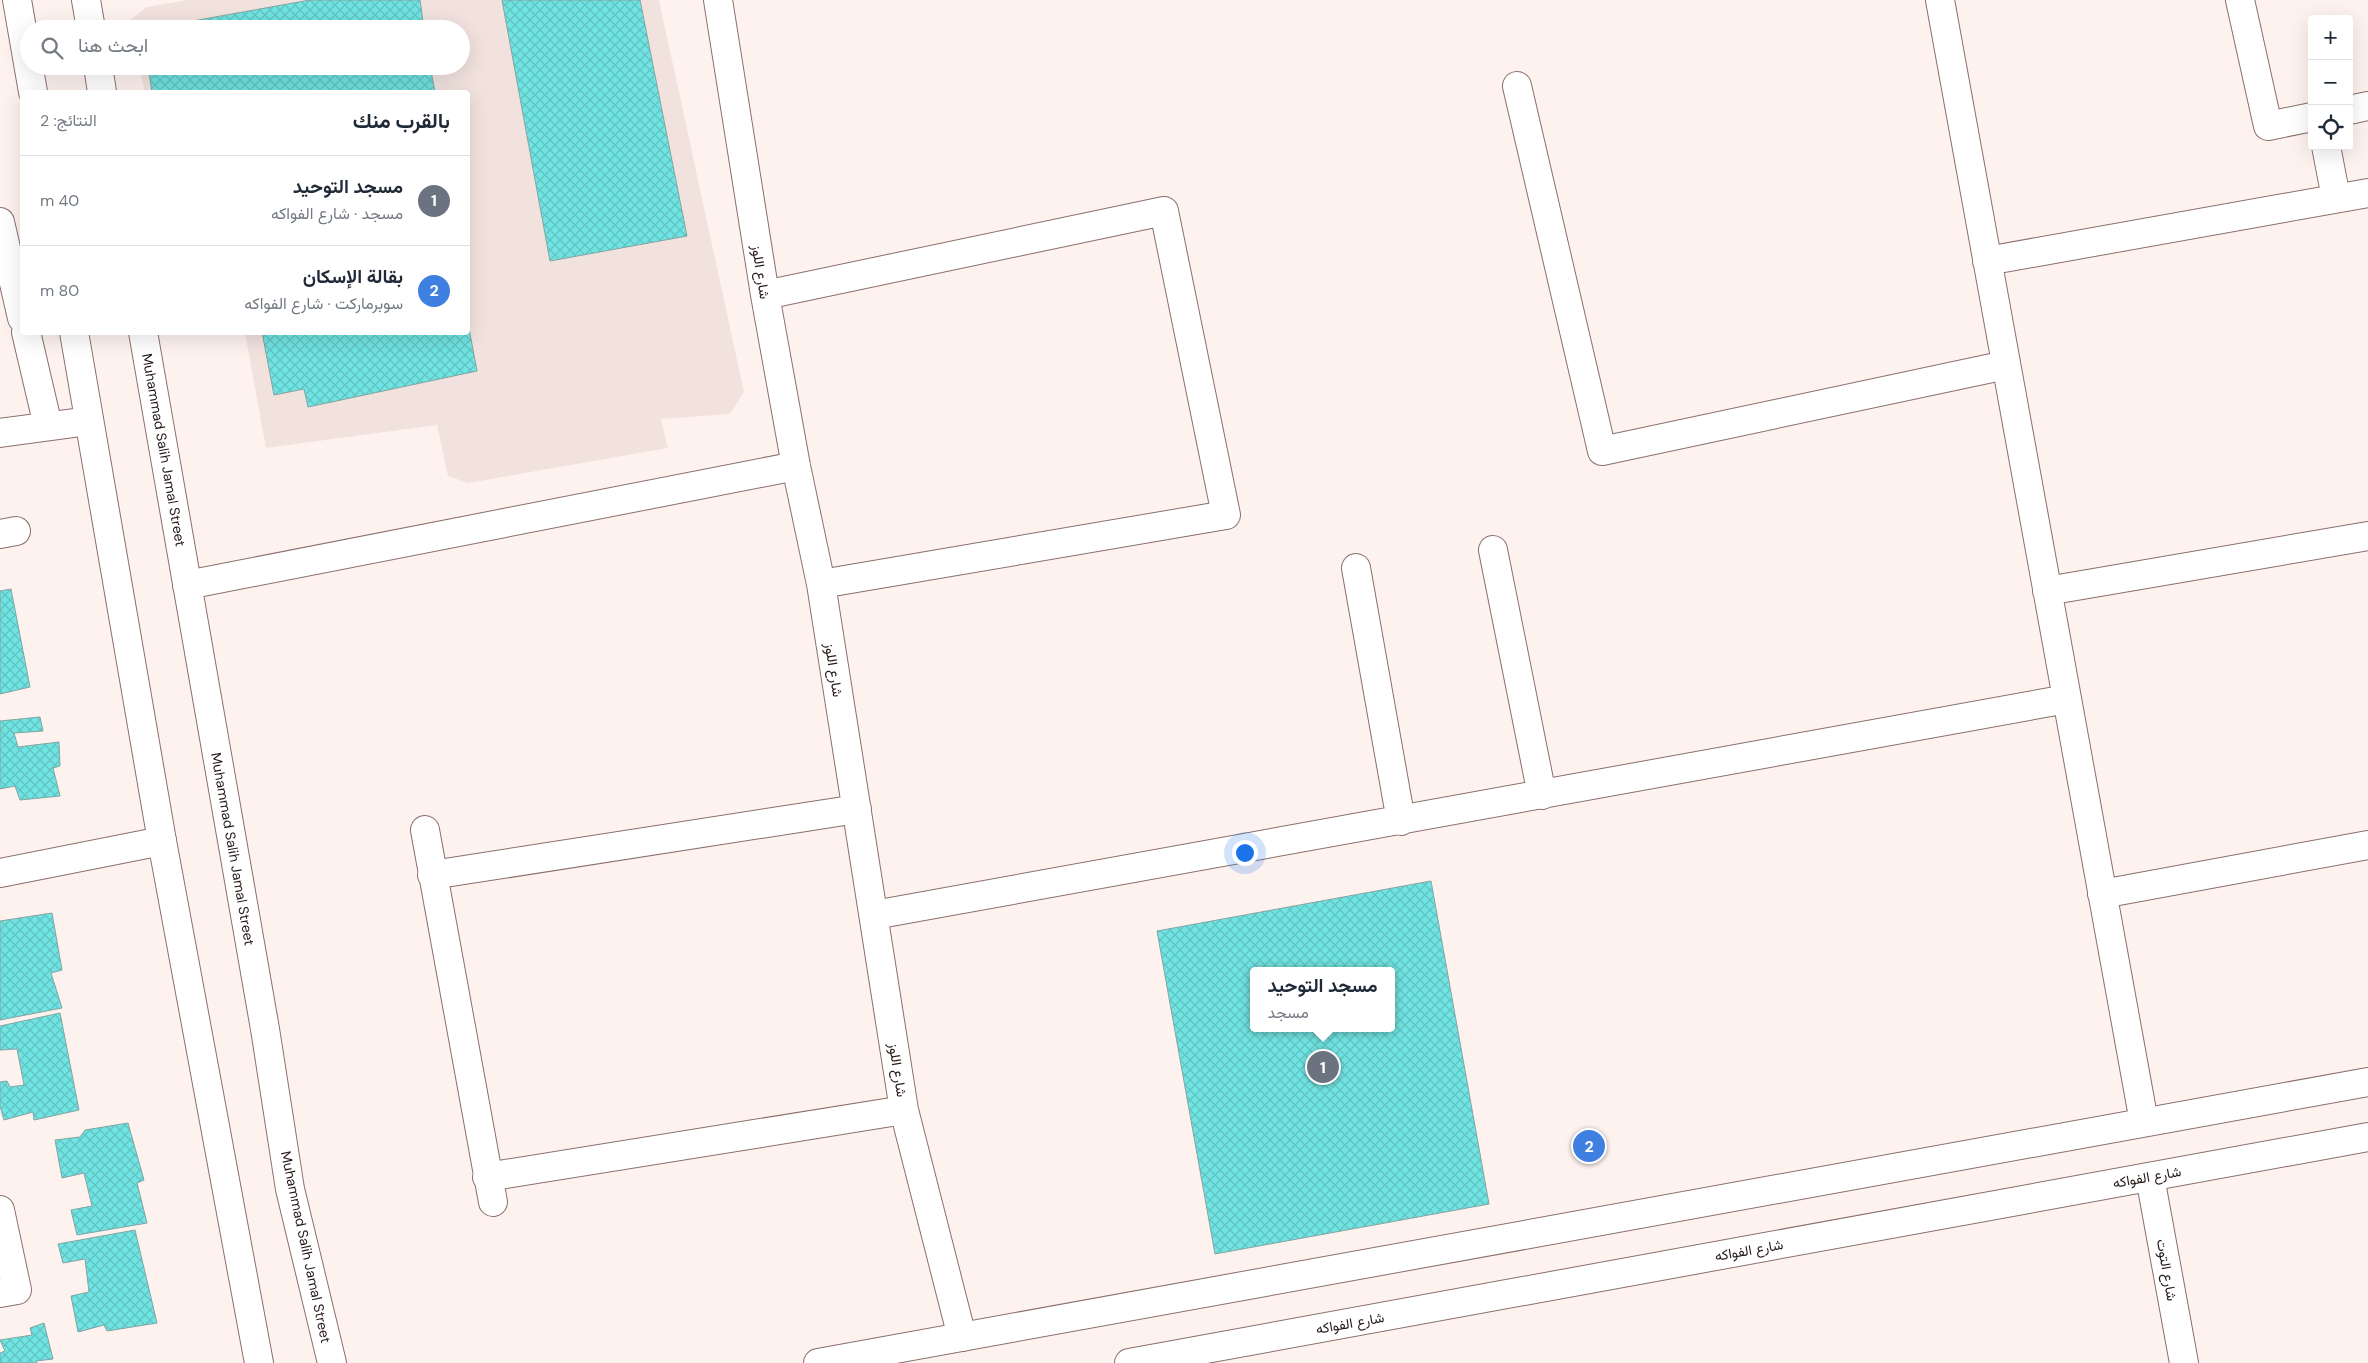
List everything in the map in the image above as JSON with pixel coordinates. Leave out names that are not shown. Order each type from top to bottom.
[{"type":"street","points":[[17,0],[20,20]]},
{"type":"street","points":[[86,0],[89,20]]},
{"type":"street","name":"شارع اللوز","points":[[718,0],[765,295],[796,466],[821,584],[904,1110],[962,1337]]},
{"type":"street","points":[[1940,0],[2144,1122]]},
{"type":"street","points":[[2240,0],[2268,126],[2308,118]]},
{"type":"street","points":[[30,75],[33,90]]},
{"type":"street","points":[[99,75],[102,90]]},
{"type":"street","points":[[1517,86],[1602,451],[2006,364]]},
{"type":"street","points":[[2353,109],[2368,106]]},
{"type":"street","points":[[2327,150],[2336,198]]},
{"type":"street","points":[[1987,261],[2368,193]]},
{"type":"street","points":[[765,295],[1164,212],[1226,515],[821,584]]},
{"type":"street","points":[[0,222],[20,309]]},
{"type":"street","points":[[27,335],[48,426]]},
{"type":"street","points":[[75,335],[162,840],[259,1363]]},
{"type":"street","name":"Muhammad Salih Jamal Street","points":[[145,335],[263,1019],[290,1189],[332,1363]]},
{"type":"street","points":[[0,433],[89,421]]},
{"type":"street","points":[[187,585],[796,466]]},
{"type":"street","points":[[2047,590],[2368,536]]},
{"type":"street","points":[[1493,550],[1542,796]]},
{"type":"street","points":[[1356,568],[1401,821]]},
{"type":"street","points":[[874,915],[1542,796],[2067,699]]},
{"type":"street","points":[[432,874],[857,809]]},
{"type":"street","points":[[425,830],[490,1190],[904,1110]]},
{"type":"street","points":[[0,872],[162,840]]},
{"type":"street","points":[[2102,894],[2368,845]]},
{"type":"street","points":[[818,1363],[2368,1082]]},
{"type":"street","name":"شارع الفواكه","points":[[1129,1363],[2368,1136]]},
{"type":"street","name":"شارع التوت","points":[[2150,1177],[2184,1363]]},
{"type":"street","points":[[0,1210],[17,1290],[0,1293]]},
{"type":"shaded area","points":[[187,0],[659,0],[744,392],[730,414],[661,419],[668,448],[468,483],[448,476],[437,425],[266,448],[245,335],[470,335],[470,90],[145,90],[141,75],[470,75],[470,20],[130,20],[147,7]]},
{"type":"building","points":[[310,0],[420,0],[423,20],[198,20]]},
{"type":"building","points":[[502,0],[640,0],[687,236],[550,261]]},
{"type":"building","points":[[149,75],[432,75],[435,90],[152,90]]},
{"type":"building","points":[[470,334],[477,371],[308,407],[304,389],[274,395],[263,335]]},
{"type":"building","points":[[11,589],[30,687],[0,694],[0,591]]},
{"type":"building","points":[[40,717],[43,731],[14,733],[18,747],[59,742],[60,766],[53,768],[60,796],[20,800],[15,786],[0,789],[0,721]]},
{"type":"building","points":[[1431,881],[1489,1204],[1215,1254],[1157,931]]},
{"type":"building","points":[[52,913],[62,970],[51,973],[62,1008],[0,1020],[0,921]]},
{"type":"building","points":[[60,1013],[79,1110],[34,1120],[33,1112],[4,1120],[0,1106],[0,1082],[7,1081],[10,1087],[24,1085],[17,1049],[0,1050],[0,1026]]},
{"type":"building","points":[[128,1123],[144,1180],[137,1183],[147,1223],[77,1235],[71,1210],[92,1206],[84,1173],[62,1178],[55,1140],[80,1137],[85,1130]]},
{"type":"building","points":[[135,1230],[157,1323],[107,1331],[104,1325],[78,1332],[71,1296],[89,1292],[85,1259],[63,1263],[58,1244]]},
{"type":"building","points":[[44,1323],[53,1359],[36,1361],[37,1363],[0,1363],[0,1353],[5,1351],[0,1340],[32,1335],[30,1328]]},
{"type":"place","name":"مسجد التوحيد","points":[[1323,1067]]},
{"type":"place","name":"بقالة الإسكان","points":[[1589,1146]]}]
